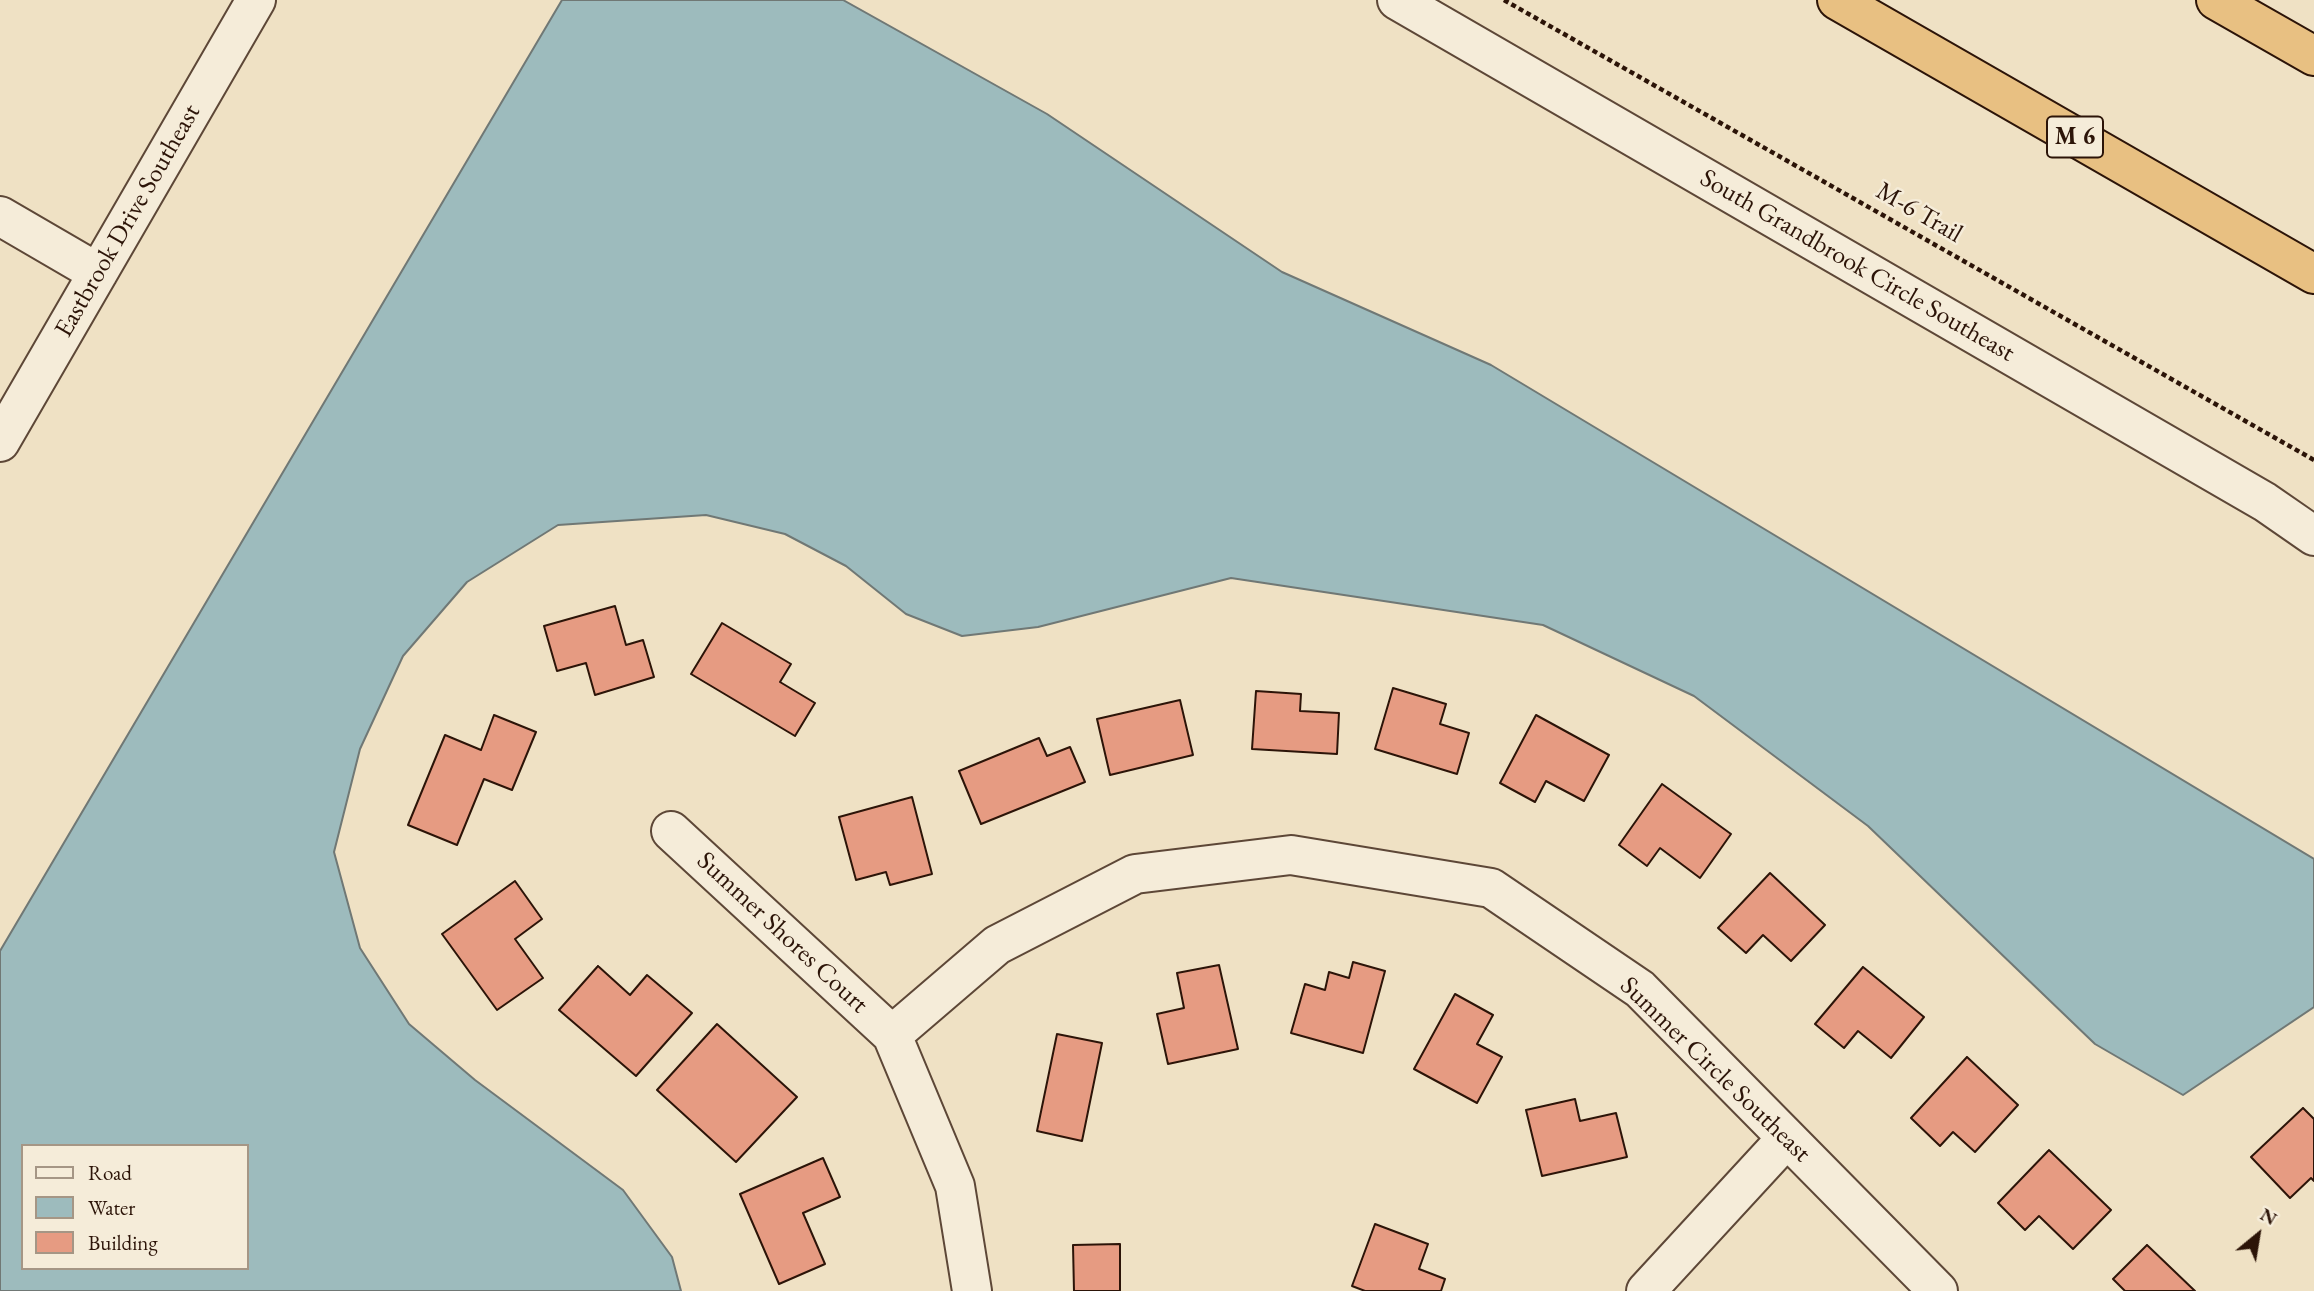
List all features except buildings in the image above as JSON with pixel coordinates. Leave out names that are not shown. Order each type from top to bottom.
[{"type":"highway","name":"M 6","points":[[1837,0],[2314,274]]},
{"type":"highway","points":[[2216,0],[2314,56]]},
{"type":"street","name":"Eastbrook Drive Southeast","points":[[0,442],[256,0]]},
{"type":"street","name":"South Grandbrook Circle Southeast","points":[[1397,0],[2265,502],[2314,536]]},
{"type":"street","points":[[0,216],[99,273]]},
{"type":"street","name":"Summer Shores Court","points":[[671,831],[892,1035]]},
{"type":"street","name":"Summer Circle Southeast","points":[[892,1035],[997,945],[1135,874],[1291,855],[1491,888],[1640,989],[1938,1291]]},
{"type":"street","points":[[892,1035],[955,1186],[972,1291]]},
{"type":"street","points":[[1646,1291],[1786,1139]]},
{"type":"path","name":"M-6 Trail","points":[[1504,0],[2314,460]]},
{"type":"water","points":[[562,0],[843,0],[1047,114],[1282,272],[1491,365],[2314,859],[2314,1007],[2183,1095],[2095,1044],[1868,826],[1694,696],[1543,625],[1231,578],[1038,627],[962,636],[906,614],[846,566],[785,534],[706,515],[558,525],[467,582],[403,656],[360,749],[334,852],[360,948],[409,1024],[475,1080],[623,1190],[672,1257],[681,1291],[0,1291],[0,951]]}]
